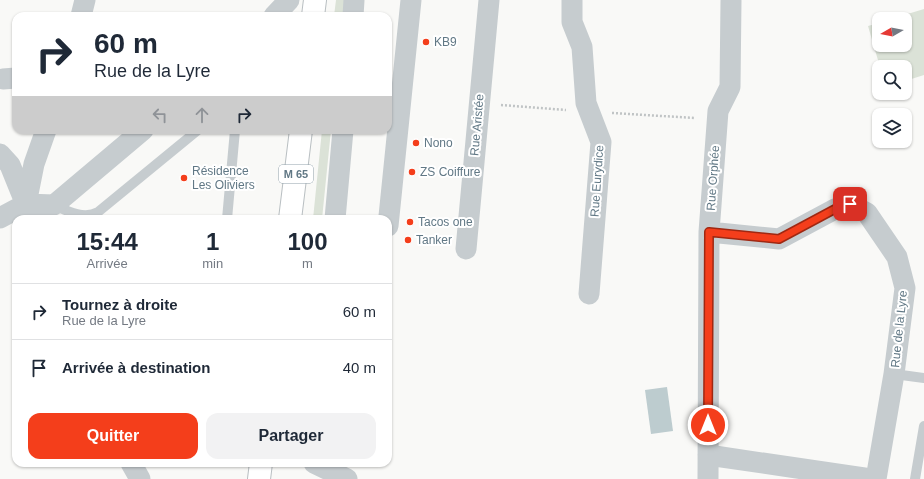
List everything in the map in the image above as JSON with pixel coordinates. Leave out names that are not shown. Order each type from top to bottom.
[{"type":"main road","points":[[314,12],[315,0]]},
{"type":"main road","name":"M 65","points":[[290,215],[301,134]]},
{"type":"main road","points":[[260,479],[261,467]]},
{"type":"street","points":[[82,12],[85,0]]},
{"type":"street","points":[[278,12],[289,0]]},
{"type":"street","points":[[353,12],[354,0]]},
{"type":"street","points":[[389,215],[411,0]]},
{"type":"street","name":"Rue Aristée","points":[[466,250],[488,0]]},
{"type":"street","name":"Rue Eurydice","points":[[572,0],[572,22],[582,47],[586,102],[601,142],[589,294]]},
{"type":"street","name":"Rue Orphée","points":[[708,479],[709,232],[718,111],[730,88],[732,1]]},
{"type":"street","points":[[28,212],[34,164],[45,134]]},
{"type":"street","points":[[14,215],[54,205],[138,134]]},
{"type":"street","points":[[335,215],[343,134]]},
{"type":"street","points":[[0,154],[10,165],[28,212]]},
{"type":"street","name":"Rue de la Lyre","points":[[709,232],[779,239],[835,209],[850,204],[867,213],[898,258],[904,288],[894,374],[876,479]]},
{"type":"street","points":[[0,218],[12,215]]},
{"type":"street","points":[[708,455],[871,479]]},
{"type":"street","points":[[133,467],[140,479]]},
{"type":"street","points":[[319,468],[347,479]]},
{"type":"lane","points":[[94,215],[193,134]]},
{"type":"lane","points":[[228,215],[235,134]]},
{"type":"lane","points":[[54,205],[77,214],[84,215]]},
{"type":"lane","points":[[894,374],[924,378]]},
{"type":"lane","points":[[915,479],[924,426]]},
{"type":"shaded area","points":[[336,0],[345,0],[344,12],[334,12]]},
{"type":"shaded area","points":[[924,9],[924,75],[912,79],[912,60],[878,60],[876,52],[912,52],[912,13]]},
{"type":"shaded area","points":[[872,25],[872,40],[868,26]]},
{"type":"shaded area","points":[[322,134],[331,134],[322,215],[313,215]]},
{"type":"shaded area","points":[[667,387],[673,431],[651,434],[645,390]]},
{"type":"place","name":"KB9","points":[[426,42]]},
{"type":"place","name":"Nono","points":[[416,143]]},
{"type":"place","name":"ZS Coiffure","points":[[412,172]]},
{"type":"place","name":"Résidence Les Oliviers","points":[[184,178]]},
{"type":"place","name":"Tacos one","points":[[410,222]]},
{"type":"place","name":"Tanker","points":[[408,240]]},
{"type":"route","points":[[708,425],[709,232],[779,239],[835,209],[850,204]]}]
